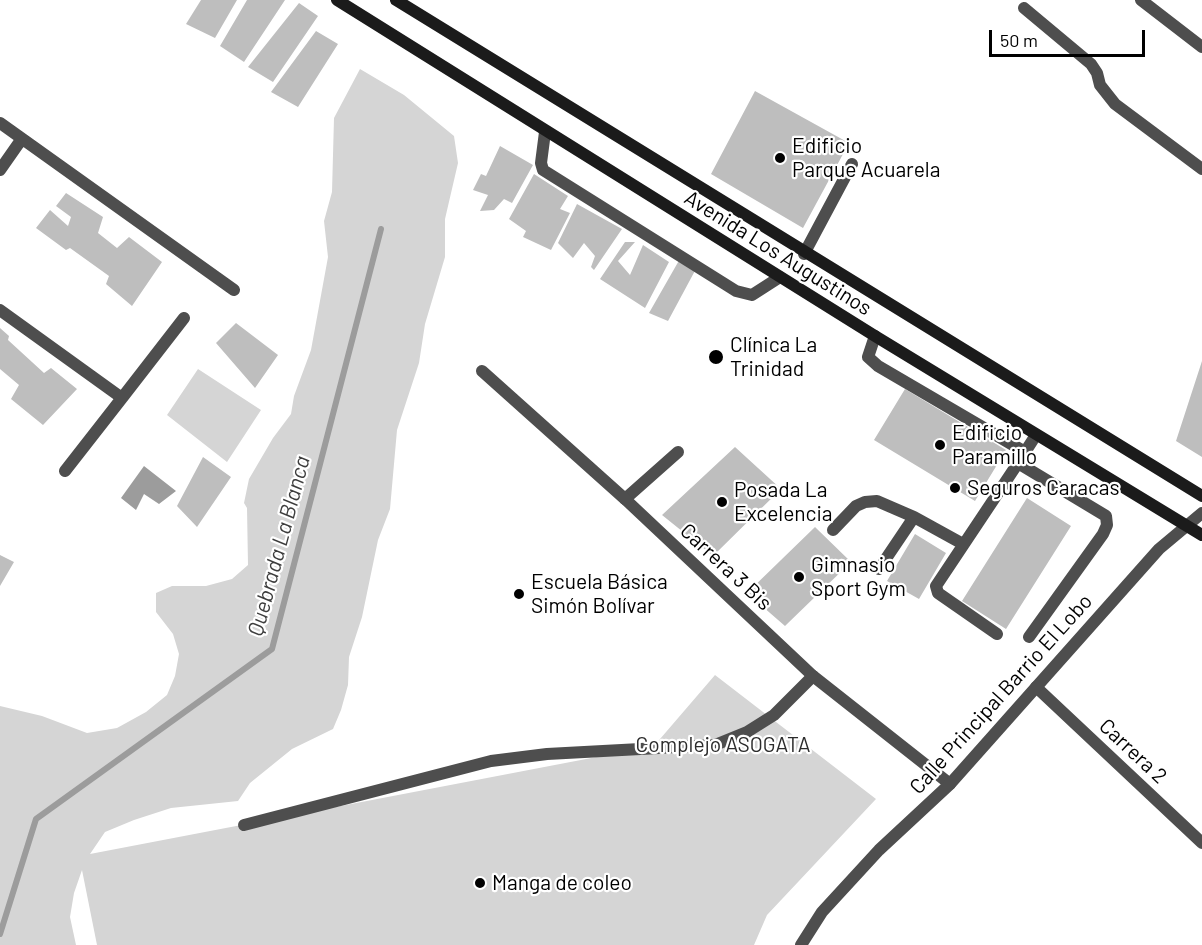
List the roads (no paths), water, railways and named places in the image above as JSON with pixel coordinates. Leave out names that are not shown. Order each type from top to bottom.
[{"type":"main road","name":"Avenida Los Augustinos","points":[[337,0],[545,132],[1202,535]]},
{"type":"main road","name":"Avenida Los Augustinos","points":[[396,0],[804,254],[1202,496]]},
{"type":"street","points":[[1141,0],[1202,47]]},
{"type":"street","points":[[1024,8],[1091,64],[1100,85],[1115,104],[1202,169]]},
{"type":"street","points":[[0,123],[234,290]]},
{"type":"street","points":[[545,132],[541,163],[543,170],[736,291],[752,295],[780,277]]},
{"type":"street","points":[[0,170],[21,140]]},
{"type":"street","points":[[804,254],[852,164]]},
{"type":"street","points":[[0,309],[122,398]]},
{"type":"street","points":[[65,471],[184,318]]},
{"type":"street","points":[[875,336],[868,357],[878,366],[1025,452]]},
{"type":"street","name":"Carrera 3 Bis","points":[[482,371],[625,499],[813,676],[950,784]]},
{"type":"street","points":[[997,634],[938,593],[937,581],[1036,435]]},
{"type":"street","points":[[625,499],[678,452]]},
{"type":"street","points":[[1017,463],[1106,516],[1107,525],[1029,638]]},
{"type":"street","points":[[833,530],[856,506],[865,502],[877,501],[914,517],[963,544]]},
{"type":"street","name":"Calle Principal Barrio El Lobo","points":[[801,945],[822,912],[879,850],[950,784],[1159,549],[1202,513]]},
{"type":"street","points":[[879,569],[914,517]]},
{"type":"street","points":[[244,825],[491,761],[547,754],[715,745],[747,732],[774,715],[813,676]]},
{"type":"street","name":"Carrera 2","points":[[1036,687],[1202,843]]},
{"type":"waterway","name":"Quebrada La Blanca","points":[[0,934],[36,819],[272,649],[381,229]]},
{"type":"place","name":"Edificio Parque Acuarela","points":[[780,158]]},
{"type":"place","name":"Clínica La Trinidad","points":[[716,357]]},
{"type":"place","name":"Edificio Paramillo","points":[[940,445]]},
{"type":"place","name":"Seguros Caracas","points":[[955,488]]},
{"type":"place","name":"Posada La Excelencia","points":[[722,502]]},
{"type":"place","name":"Gimnasio Sport Gym","points":[[799,577]]},
{"type":"place","name":"Escuela Básica Simón Bolívar","points":[[519,594]]},
{"type":"place","name":"Manga de coleo","points":[[480,883]]},
{"type":"park label","name":"Complejo ASOGATA","points":[[723,745]]}]
